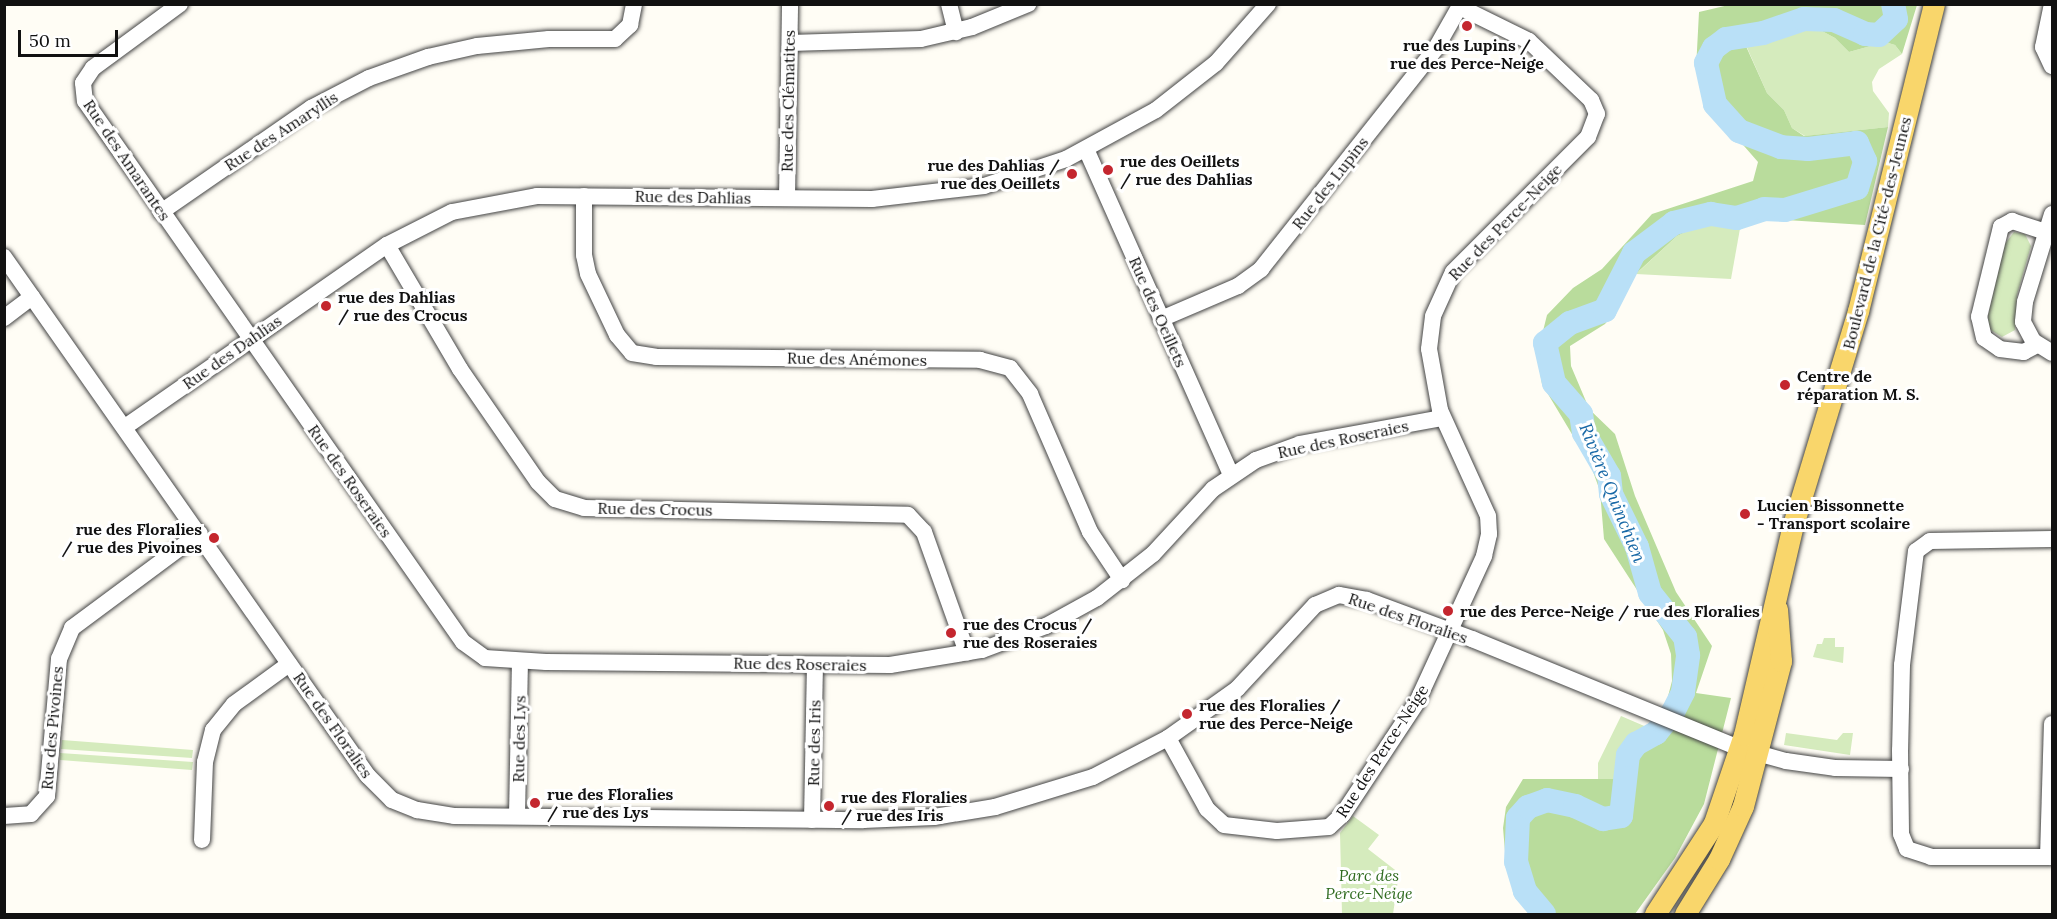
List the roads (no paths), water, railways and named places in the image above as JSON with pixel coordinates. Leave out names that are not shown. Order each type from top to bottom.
[{"type":"main road","name":"Boulevard de la Cité-des-Jeunes","points":[[1685,915],[1731,835],[1773,645],[1776,599],[1793,525],[1882,222],[1934,4]]},
{"type":"main road","name":"Boulevard de la Cité-des-Jeunes","points":[[1655,915],[1714,823],[1748,751]]},
{"type":"street","name":"Rue des Amarantes","points":[[180,4],[93,68],[82,88],[88,106],[251,339]]},
{"type":"street","name":"Rue des Amaryllis","points":[[161,212],[311,108],[369,78],[421,60],[477,46],[549,39],[615,39],[630,25],[634,4]]},
{"type":"street","name":"Rue des Clématites","points":[[787,198],[790,4]]},
{"type":"street","points":[[949,4],[956,32]]},
{"type":"street","points":[[790,43],[890,42],[956,32],[1028,4]]},
{"type":"street","name":"Rue des Dahlias","points":[[125,427],[387,245],[419,226],[469,207],[523,197],[887,199],[959,191],[1039,169],[1086,149],[1137,122],[1188,87],[1229,50],[1268,4]]},
{"type":"street","points":[[2052,4],[2043,47],[2052,66]]},
{"type":"street","name":"Rue des Lupins","points":[[1161,319],[1227,291],[1261,268],[1436,48],[1460,6]]},
{"type":"street","name":"Rue des Perce-Neige","points":[[1168,738],[1205,805],[1220,823],[1246,830],[1324,829],[1343,814],[1411,712],[1484,556],[1490,527],[1485,510],[1442,418],[1428,342],[1446,282],[1510,212],[1588,137],[1597,119],[1591,100],[1537,48],[1511,31],[1460,6]]},
{"type":"street","name":"Rue des Oeillets","points":[[1086,149],[1231,475]]},
{"type":"street","name":"Rue des Anémones","points":[[584,196],[584,255],[588,274],[617,335],[632,353],[656,357],[980,360],[1010,368],[1026,387],[1090,532],[1122,580]]},
{"type":"street","points":[[2052,214],[2024,310],[2025,329],[2037,345],[2052,353]]},
{"type":"street","points":[[2037,345],[2024,352],[2000,349],[1984,338],[1979,317],[2001,227],[2012,221],[2046,232]]},
{"type":"street","name":"Rue des Crocus","points":[[387,245],[460,369],[538,482],[555,499],[584,508],[908,514],[924,532],[967,653]]},
{"type":"street","name":"Rue des Floralies","points":[[4,257],[200,533],[368,776],[392,800],[437,815],[812,820],[911,819],[1002,805],[1093,777],[1168,738],[1237,689],[1315,605],[1329,597],[1357,597],[1450,631],[1685,728],[1748,751],[1835,768],[1901,769]]},
{"type":"street","points":[[4,318],[32,297]]},
{"type":"street","name":"Rue des Roseraies","points":[[251,339],[463,642],[480,656],[520,662],[815,665],[910,663],[967,653],[1060,620],[1122,580],[1231,475],[1288,447],[1442,418]]},
{"type":"street","name":"Rue des Pivoines","points":[[4,816],[31,814],[47,796],[59,659],[72,628],[90,611],[200,533]]},
{"type":"street","points":[[2052,540],[1930,541],[1916,551],[1902,664],[1902,840],[1912,852],[1931,857],[2050,857],[2052,724]]},
{"type":"street","name":"Rue des Lys","points":[[517,816],[520,662]]},
{"type":"street","points":[[202,840],[205,762],[213,730],[234,704],[290,663]]},
{"type":"street","name":"Rue des Iris","points":[[812,820],[815,665]]},
{"type":"waterway","name":"Rivière Quinchien","points":[[1544,914],[1525,891],[1516,862],[1518,818],[1528,807],[1547,800],[1575,806],[1603,819],[1621,816],[1628,755],[1636,744],[1656,733],[1673,712],[1683,692],[1688,655],[1685,637],[1650,593],[1637,547],[1611,494],[1609,476],[1584,433],[1581,414],[1554,383],[1545,343],[1570,323],[1605,310],[1634,253],[1674,223],[1711,214],[1737,218],[1764,209],[1785,210],[1857,188],[1865,161],[1857,143],[1808,149],[1781,147],[1739,131],[1715,104],[1706,63],[1714,48],[1726,39],[1763,33],[1804,19],[1834,20],[1865,34],[1879,35],[1896,19],[1893,4]]},
{"type":"place","name":"rue des Lupins / rue des Perce-Neige","points":[[1467,26]]},
{"type":"place","name":"rue des Oeillets / rue des Dahlias","points":[[1108,170]]},
{"type":"place","name":"rue des Dahlias / rue des Oeillets","points":[[1072,174]]},
{"type":"place","name":"rue des Dahlias / rue des Crocus","points":[[326,306]]},
{"type":"place","name":"Centre de réparation M. S.","points":[[1785,385]]},
{"type":"place","name":"Lucien Bissonnette - Transport scolaire","points":[[1745,514]]},
{"type":"place","name":"rue des Floralies / rue des Pivoines","points":[[214,538]]},
{"type":"place","name":"rue des Perce-Neige / rue des Floralies","points":[[1448,611]]},
{"type":"place","name":"rue des Crocus / rue des Roseraies","points":[[951,633]]},
{"type":"place","name":"rue des Floralies / rue des Perce-Neige","points":[[1187,714]]},
{"type":"place","name":"rue des Floralies / rue des Lys","points":[[535,803]]},
{"type":"place","name":"rue des Floralies / rue des Iris","points":[[829,806]]},
{"type":"park label","name":"Parc des Perce-Neige","points":[[1369,884]]}]
